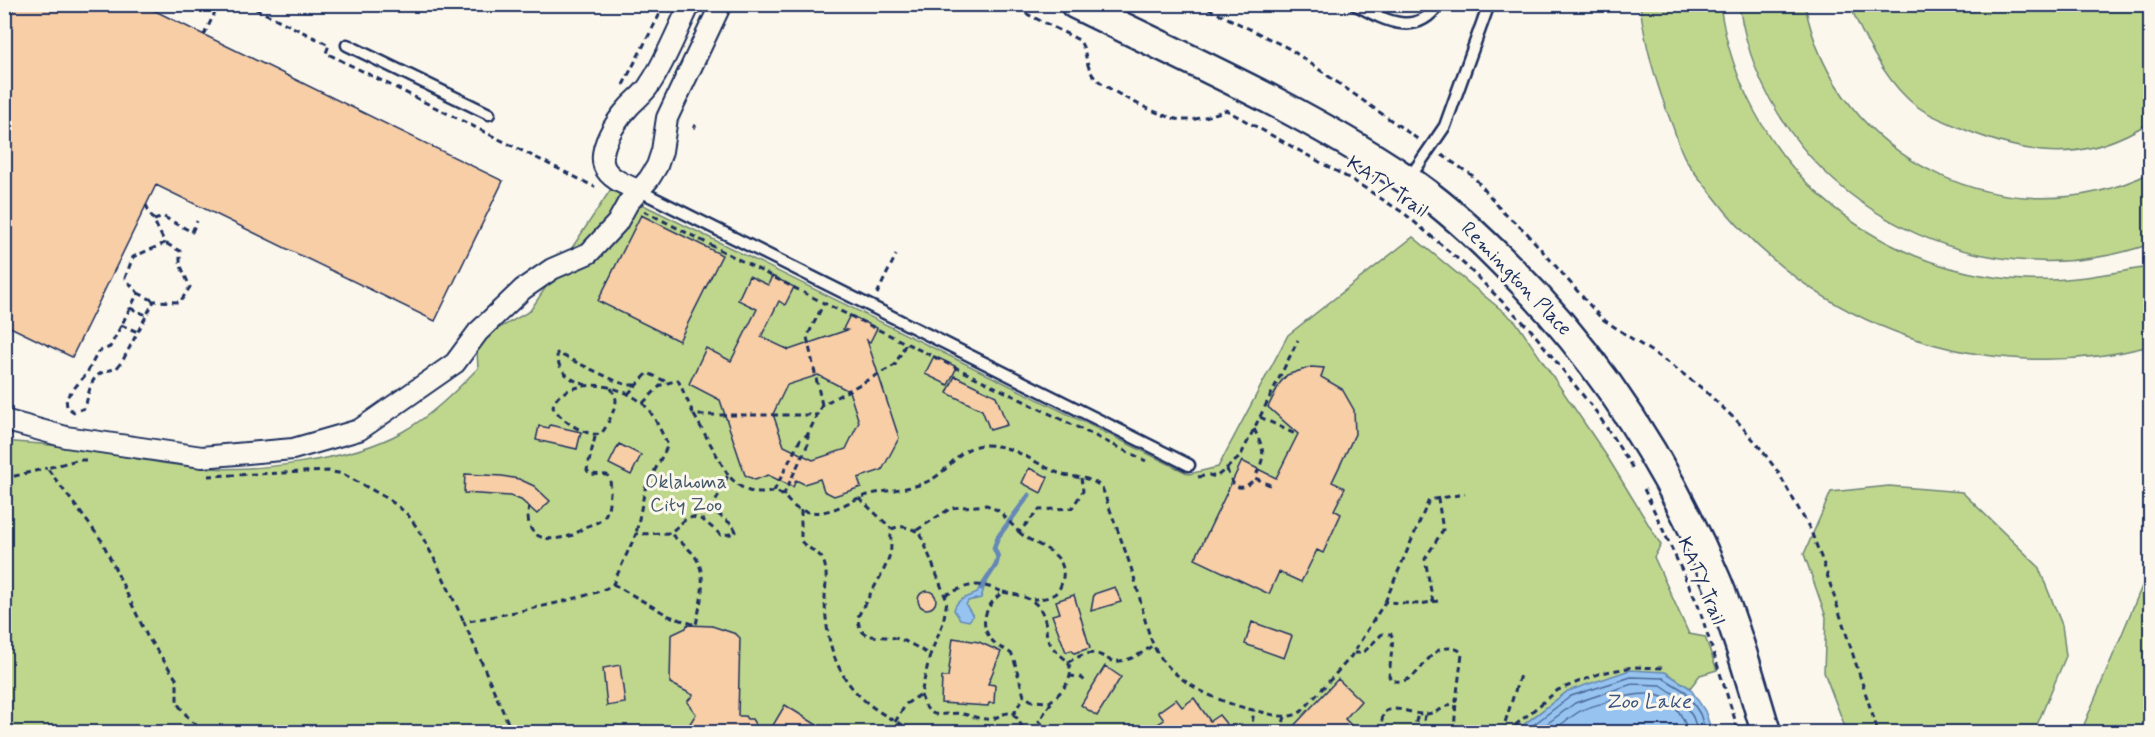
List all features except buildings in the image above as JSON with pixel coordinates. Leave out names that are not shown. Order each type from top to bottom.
[{"type":"main road","name":"Remington Place","points":[[1075,4],[1282,104],[1346,140],[1443,206],[1522,280],[1569,332],[1622,403],[1665,474],[1706,557],[1737,636],[1766,732]]},
{"type":"street","points":[[633,196],[604,168],[602,154],[610,135],[626,110],[650,85],[690,4]]},
{"type":"street","points":[[4,420],[66,437],[202,457],[293,449],[359,430],[454,363],[478,332],[523,289],[552,269],[589,253],[617,223],[633,196],[649,179],[657,166],[662,151],[667,118],[721,4]]},
{"type":"lane","points":[[1354,4],[1374,15],[1403,24],[1429,17],[1438,4]]},
{"type":"lane","points":[[1407,180],[1445,126],[1489,4]]},
{"type":"lane","points":[[347,45],[489,114]]},
{"type":"lane","points":[[633,196],[871,305],[1189,465]]},
{"type":"path","points":[[204,35],[219,4]]},
{"type":"path","points":[[246,4],[329,45],[326,53],[633,196],[825,303],[807,337],[822,405]]},
{"type":"path","points":[[622,88],[665,4]]},
{"type":"path","name":"KATY Trail","points":[[1007,4],[1079,40],[1084,46],[1091,73],[1101,83],[1116,92],[1166,117],[1182,120],[1206,117],[1226,110],[1354,181],[1405,214],[1465,265],[1531,330],[1597,413],[1634,471]]},
{"type":"path","points":[[1199,4],[1290,49],[1411,135]]},
{"type":"path","points":[[1448,159],[1473,176],[1504,213],[1526,232],[1593,310],[1703,389],[1738,422],[1765,454],[1796,502],[1810,529],[1823,562],[1878,732]]},
{"type":"path","points":[[146,205],[165,243],[180,251],[180,264],[190,288],[180,302],[153,301],[138,293],[124,278],[133,257],[165,243]]},
{"type":"path","points":[[154,220],[164,217],[192,232],[196,221]]},
{"type":"path","points":[[863,322],[896,255]]},
{"type":"path","points":[[138,293],[110,347],[98,352],[87,373],[66,398],[67,407],[74,412],[85,408],[92,379],[104,370],[116,369],[123,360],[153,301]]},
{"type":"path","points":[[130,308],[146,315]]},
{"type":"path","points":[[121,325],[138,332]]},
{"type":"path","points":[[783,496],[808,444],[808,434],[822,405],[895,365],[906,343]]},
{"type":"path","points":[[588,386],[576,382],[564,373],[557,360],[557,353],[618,382],[637,385]]},
{"type":"path","points":[[628,394],[648,373],[667,382]]},
{"type":"path","points":[[643,403],[658,387],[678,380],[694,415],[736,483],[749,492],[774,491],[801,510],[819,513],[887,489],[919,485],[941,473],[963,451],[970,447],[985,445],[1014,450],[1057,472],[1096,482],[1103,490],[1129,560],[1153,645],[1164,663],[1204,692],[1227,703],[1285,717],[1302,711],[1354,653],[1385,602],[1429,500],[1465,494]]},
{"type":"path","points":[[464,622],[587,595],[607,589],[613,584],[636,534],[645,489],[668,445],[643,403],[611,388],[595,385],[559,395],[553,402],[553,407],[562,419],[582,430],[596,434],[603,432],[615,407],[615,397],[611,388]]},
{"type":"path","points":[[694,415],[817,415]]},
{"type":"path","points":[[1260,417],[1297,435]]},
{"type":"path","points":[[1227,469],[1229,478],[1235,485],[1243,488],[1246,488],[1255,478],[1264,456],[1264,449],[1254,429]]},
{"type":"path","points":[[529,506],[527,515],[531,529],[542,539],[556,539],[599,522],[606,513],[610,480],[607,475],[590,474],[587,470],[596,434]]},
{"type":"path","points":[[774,491],[800,440],[808,434]]},
{"type":"path","points":[[4,480],[88,459]]},
{"type":"path","points":[[47,468],[102,541],[147,636],[177,680],[177,703],[191,722],[208,732]]},
{"type":"path","points":[[205,476],[328,471],[343,474],[399,507],[418,529],[464,622],[512,732]]},
{"type":"path","points":[[636,534],[670,533],[685,520],[693,517],[704,520],[721,535],[735,533],[734,526],[721,518],[713,507],[729,475]]},
{"type":"path","points":[[1019,532],[1039,510],[1071,508],[1083,491],[1081,478]]},
{"type":"path","points":[[1255,478],[1272,486]]},
{"type":"path","name":"KATY Trail","points":[[1640,480],[1698,605],[1739,732]]},
{"type":"path","points":[[859,498],[892,529]]},
{"type":"path","points":[[1385,602],[1420,604],[1436,602],[1425,559],[1443,530],[1438,499]]},
{"type":"path","points":[[917,530],[944,511],[956,506],[987,505],[999,511],[1011,525],[1032,542],[1047,548],[1056,555],[1062,569],[1061,584],[1054,595],[1048,597],[1032,599],[978,584],[945,595]]},
{"type":"path","points":[[801,510],[801,541],[821,557],[826,573],[826,612],[836,663],[846,682],[857,694],[895,722],[918,732]]},
{"type":"path","points":[[930,655],[898,639],[876,638],[868,635],[858,626],[858,617],[888,561],[892,550],[890,535],[892,529],[897,526],[917,530],[923,539],[947,602],[946,613],[930,655],[921,694],[927,707],[938,715],[961,714],[992,719],[1005,713],[1013,715],[1025,732]]},
{"type":"path","points":[[613,584],[669,616],[696,625],[702,594],[701,571],[694,555],[670,533]]},
{"type":"path","points":[[1003,592],[990,603],[986,610],[986,628],[989,636],[1013,656],[1024,696],[1032,701],[1041,702],[1048,702],[1054,698]]},
{"type":"path","points":[[1032,599],[1042,611],[1048,640],[1068,663],[1070,676],[1039,721],[1050,732]]},
{"type":"path","points":[[1354,653],[1363,653],[1382,634],[1391,634],[1393,639],[1389,676],[1391,680],[1397,682],[1412,678],[1439,650],[1445,648],[1460,650],[1463,658],[1454,732]]},
{"type":"path","points":[[1068,663],[1080,656],[1093,653],[1112,661],[1125,660],[1144,652],[1153,645]]},
{"type":"path","points":[[1507,732],[1558,690],[1601,673],[1633,667],[1664,668]]},
{"type":"path","points":[[1502,732],[1521,672]]},
{"type":"path","points":[[1070,676],[1080,677],[1087,682]]},
{"type":"path","points":[[895,722],[906,704],[921,694]]},
{"type":"path","points":[[1013,715],[1024,696]]},
{"type":"path","points":[[1384,732],[1381,726],[1383,713],[1387,710],[1425,714],[1456,701]]},
{"type":"path","points":[[1251,732],[1254,710]]},
{"type":"path","points":[[1411,732],[1418,714]]},
{"type":"path","points":[[1425,714],[1423,725],[1428,732]]},
{"type":"path","points":[[1280,732],[1285,717]]},
{"type":"green space","points":[[1640,5],[1720,5],[1733,61],[1755,112],[1785,158],[1822,198],[1866,230],[1915,255],[1968,272],[2025,280],[2085,277],[2150,265],[2150,346],[2088,357],[2027,359],[1966,352],[1907,336],[1851,312],[1799,280],[1752,240],[1686,160],[1648,52]]},
{"type":"green space","points":[[1739,5],[1805,5],[1823,60],[1852,107],[1890,145],[1936,173],[1987,191],[2041,198],[2096,192],[2150,173],[2150,244],[2082,259],[2014,260],[1949,246],[1888,219],[1835,181],[1790,132],[1758,73]]},
{"type":"green space","points":[[1850,5],[2150,5],[2150,122],[2126,136],[2102,145],[2058,152],[2012,146],[1963,129],[1919,108],[1898,89],[1874,54]]},
{"type":"green space","name":"Oklahoma City Zoo","points":[[611,189],[1189,474],[1218,467],[1288,335],[1413,237],[1516,322],[1608,458],[1661,545],[1654,557],[1689,634],[1705,637],[1717,670],[1700,675],[1690,688],[1665,672],[1568,691],[1514,732],[5,732],[4,441],[84,449],[162,463],[217,468],[300,463],[356,451],[381,442],[413,426],[442,403],[478,368],[477,351],[485,336],[530,311]]},
{"type":"green space","points":[[1889,486],[1962,492],[2038,566],[2062,625],[2066,656],[2034,732],[1847,732],[1824,672],[1826,617],[1804,554],[1831,492]]},
{"type":"green space","points":[[2150,567],[2150,732],[2081,732]]},
{"type":"water","points":[[979,588],[984,588],[981,598],[968,601],[966,605],[973,616],[969,621],[960,619],[954,610],[955,606],[963,599],[977,593]]},
{"type":"water","name":"Zoo Lake","points":[[1630,670],[1665,672],[1690,688],[1705,711],[1712,732],[1514,732],[1568,691]]},
{"type":"waterway","points":[[981,588],[996,565],[998,557],[994,548],[998,537],[1029,495]]}]
